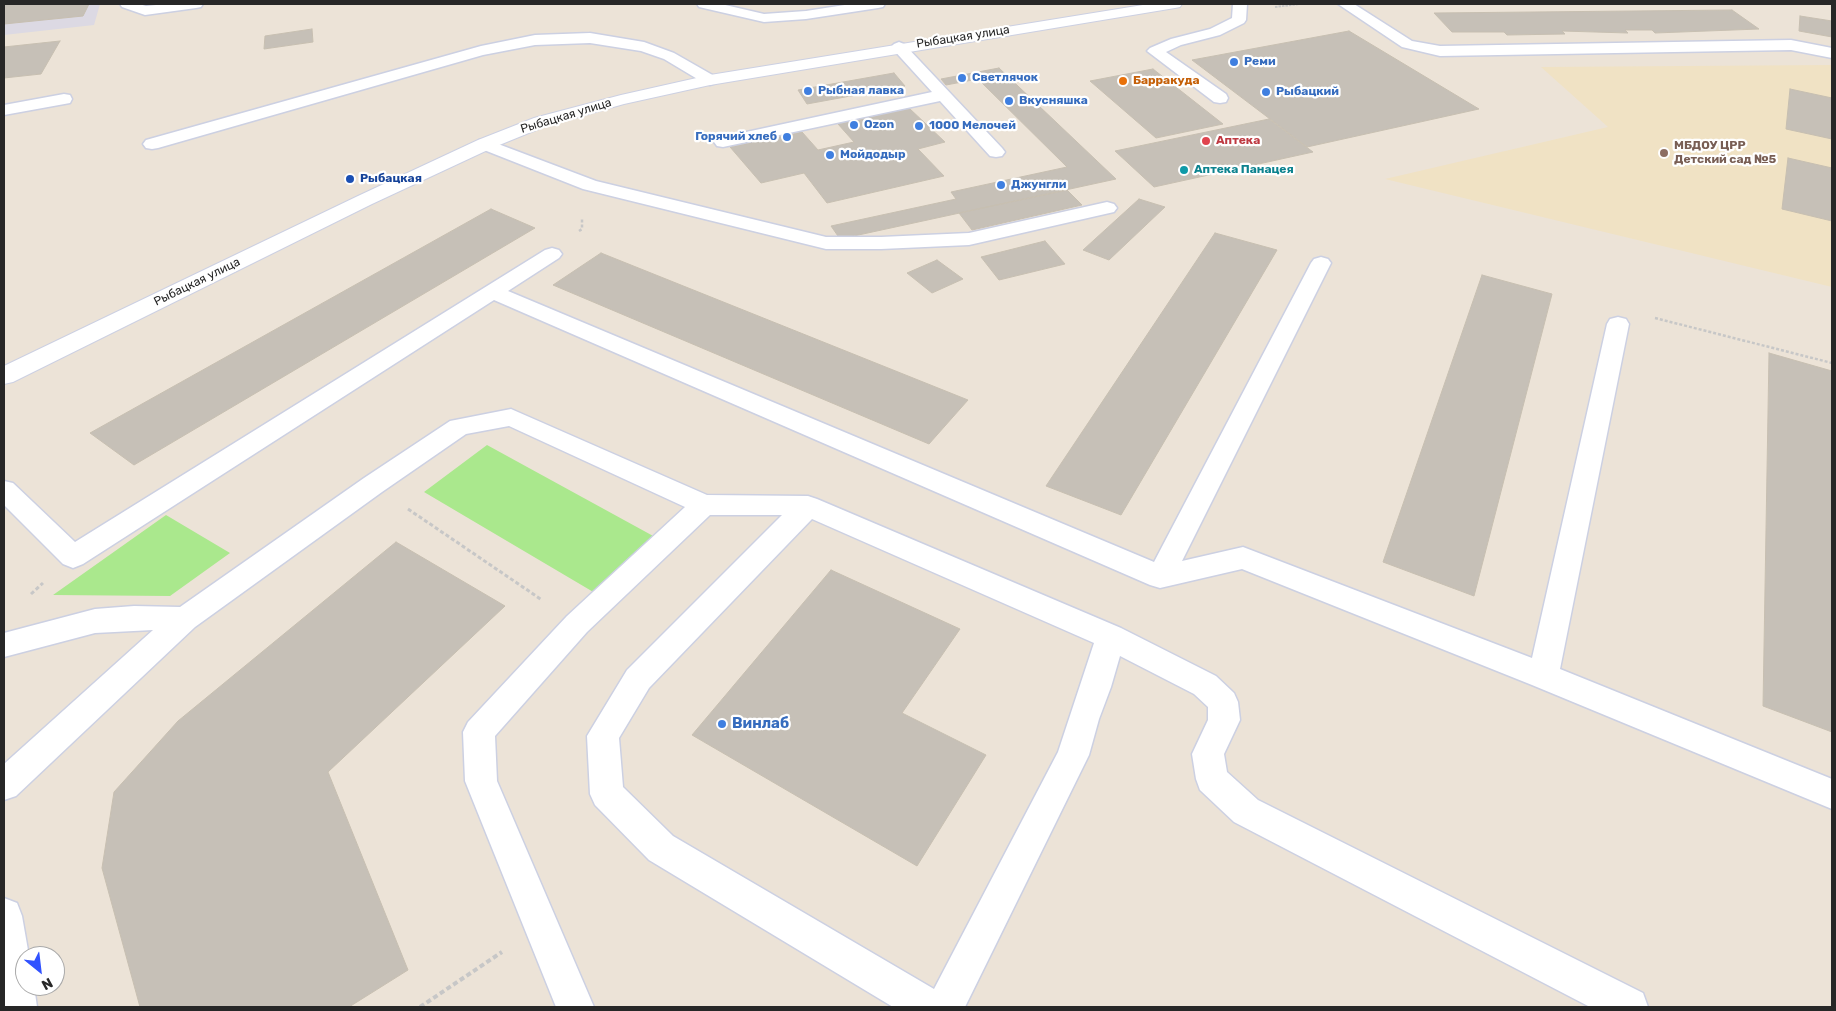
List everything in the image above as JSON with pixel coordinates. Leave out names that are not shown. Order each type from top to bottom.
[{"type":"main road","name":"Рыбацкая улица","points":[[4,376],[356,204],[485,144],[540,122],[621,100],[710,80],[899,47],[1175,4]]},
{"type":"lane","points":[[127,4],[145,11],[196,4]]},
{"type":"lane","points":[[704,4],[764,18],[791,17],[878,4]]},
{"type":"lane","points":[[1220,98],[1155,51],[1176,42],[1216,32],[1239,20],[1240,4]]},
{"type":"lane","points":[[1345,4],[1407,44],[1440,51],[1791,45],[1832,53]]},
{"type":"lane","points":[[152,144],[481,51],[536,40],[590,38],[644,47],[670,56],[710,80]]},
{"type":"lane","points":[[899,47],[996,152]]},
{"type":"lane","points":[[723,142],[943,94]]},
{"type":"lane","points":[[4,110],[64,99]]},
{"type":"lane","points":[[485,144],[590,185],[826,243],[881,244],[969,238],[1107,208]]},
{"type":"lane","points":[[4,490],[73,557],[552,254]]},
{"type":"lane","points":[[1160,577],[1321,263]]},
{"type":"lane","points":[[493,292],[1160,577],[1243,558],[1542,676],[1832,794]]},
{"type":"lane","points":[[1542,676],[1618,324]]},
{"type":"lane","points":[[4,785],[185,619],[373,485],[459,427],[511,417],[704,505],[808,506],[1111,638],[1204,685],[1223,702],[1224,720],[1208,754],[1212,778],[1246,811],[1629,1007]]},
{"type":"lane","points":[[575,1007],[481,781],[479,732],[577,624],[704,505]]},
{"type":"lane","points":[[808,506],[638,679],[603,736],[607,794],[661,848],[929,1007]]},
{"type":"lane","points":[[4,645],[95,621],[134,618],[185,619]]},
{"type":"lane","points":[[945,1007],[1073,755],[1082,719],[1096,686],[1111,638]]},
{"type":"lane","points":[[4,916],[18,1007]]},
{"type":"path","points":[[1618,324],[1628,310],[1832,363]]},
{"type":"path","points":[[373,485],[577,624]]},
{"type":"path","points":[[24,599],[73,557]]},
{"type":"path","points":[[420,1007],[541,925]]},
{"type":"shaded area","points":[[4,4],[100,4],[94,25],[4,35]]},
{"type":"shaded area","name":"МБДОУ ЦРР Детский сад №5","points":[[1832,65],[1832,287],[1385,179],[1608,127],[1541,67]]},
{"type":"green space","points":[[487,445],[655,537],[595,593],[424,492]]},
{"type":"green space","points":[[166,515],[230,553],[170,596],[53,595]]},
{"type":"building","points":[[4,4],[89,4],[83,16],[4,24]]},
{"type":"building","points":[[1732,10],[1759,29],[1655,33],[1652,30],[1625,30],[1628,33],[1562,31],[1565,34],[1507,35],[1504,32],[1452,32],[1434,13]]},
{"type":"building","points":[[1800,16],[1832,21],[1832,37],[1799,31]]},
{"type":"building","points":[[312,29],[313,42],[264,49],[265,36]]},
{"type":"building","points":[[1349,31],[1479,109],[1307,147],[1192,60]]},
{"type":"building","points":[[60,41],[41,74],[4,78],[4,47]]},
{"type":"building","points":[[999,68],[1116,179],[840,239],[831,226],[956,199],[951,192],[1067,167],[978,79],[946,85],[941,79]]},
{"type":"building","points":[[1153,69],[1223,124],[1156,138],[1090,81]]},
{"type":"building","points":[[894,73],[905,86],[807,104],[798,90]]},
{"type":"building","points":[[1790,89],[1832,98],[1832,139],[1786,129]]},
{"type":"building","points":[[909,108],[945,142],[918,149],[944,176],[827,203],[804,173],[761,183],[730,147],[802,132],[818,150],[854,142],[838,124]]},
{"type":"building","name":"Аптека Панацея","points":[[1269,119],[1313,152],[1154,187],[1115,151]]},
{"type":"building","points":[[1788,158],[1832,168],[1832,221],[1782,209]]},
{"type":"building","points":[[1067,190],[1082,205],[972,230],[959,213]]},
{"type":"building","points":[[1139,199],[1165,207],[1109,260],[1083,250]]},
{"type":"building","points":[[491,209],[535,228],[134,465],[90,433]]},
{"type":"building","points":[[1215,233],[1277,250],[1121,515],[1046,486]]},
{"type":"building","points":[[1045,241],[1065,264],[999,280],[981,257]]},
{"type":"building","points":[[601,253],[968,400],[929,444],[553,285]]},
{"type":"building","points":[[937,260],[963,279],[932,293],[907,273]]},
{"type":"building","points":[[1482,275],[1552,294],[1474,596],[1383,562]]},
{"type":"building","points":[[1769,353],[1832,371],[1832,732],[1763,706]]},
{"type":"building","points":[[396,542],[505,606],[328,772],[408,970],[349,1007],[140,1007],[102,868],[114,792],[178,721]]},
{"type":"building","points":[[831,570],[960,629],[902,713],[986,755],[917,866],[692,735]]},
{"type":"place","name":"Реми","points":[[1234,62]]},
{"type":"place","name":"Светлячок","points":[[962,78]]},
{"type":"place","name":"Барракуда","points":[[1123,81]]},
{"type":"place","name":"Рыбная лавка","points":[[808,91]]},
{"type":"place","name":"Рыбацкий","points":[[1266,92]]},
{"type":"place","name":"Вкусняшка","points":[[1009,101]]},
{"type":"place","name":"Ozon","points":[[854,125]]},
{"type":"place","name":"1000 Мелочей","points":[[919,126]]},
{"type":"place","name":"Горячий хлеб","points":[[787,137]]},
{"type":"place","name":"Аптека","points":[[1206,141]]},
{"type":"place","name":"МБДОУ ЦРР Детский сад №5","points":[[1664,153]]},
{"type":"place","name":"Мойдодыр","points":[[830,155]]},
{"type":"place","name":"Аптека Панацея","points":[[1184,170]]},
{"type":"place","name":"Рыбацкая","points":[[350,179]]},
{"type":"place","name":"Джунгли","points":[[1001,185]]},
{"type":"place","name":"Винлаб","points":[[722,724]]}]
